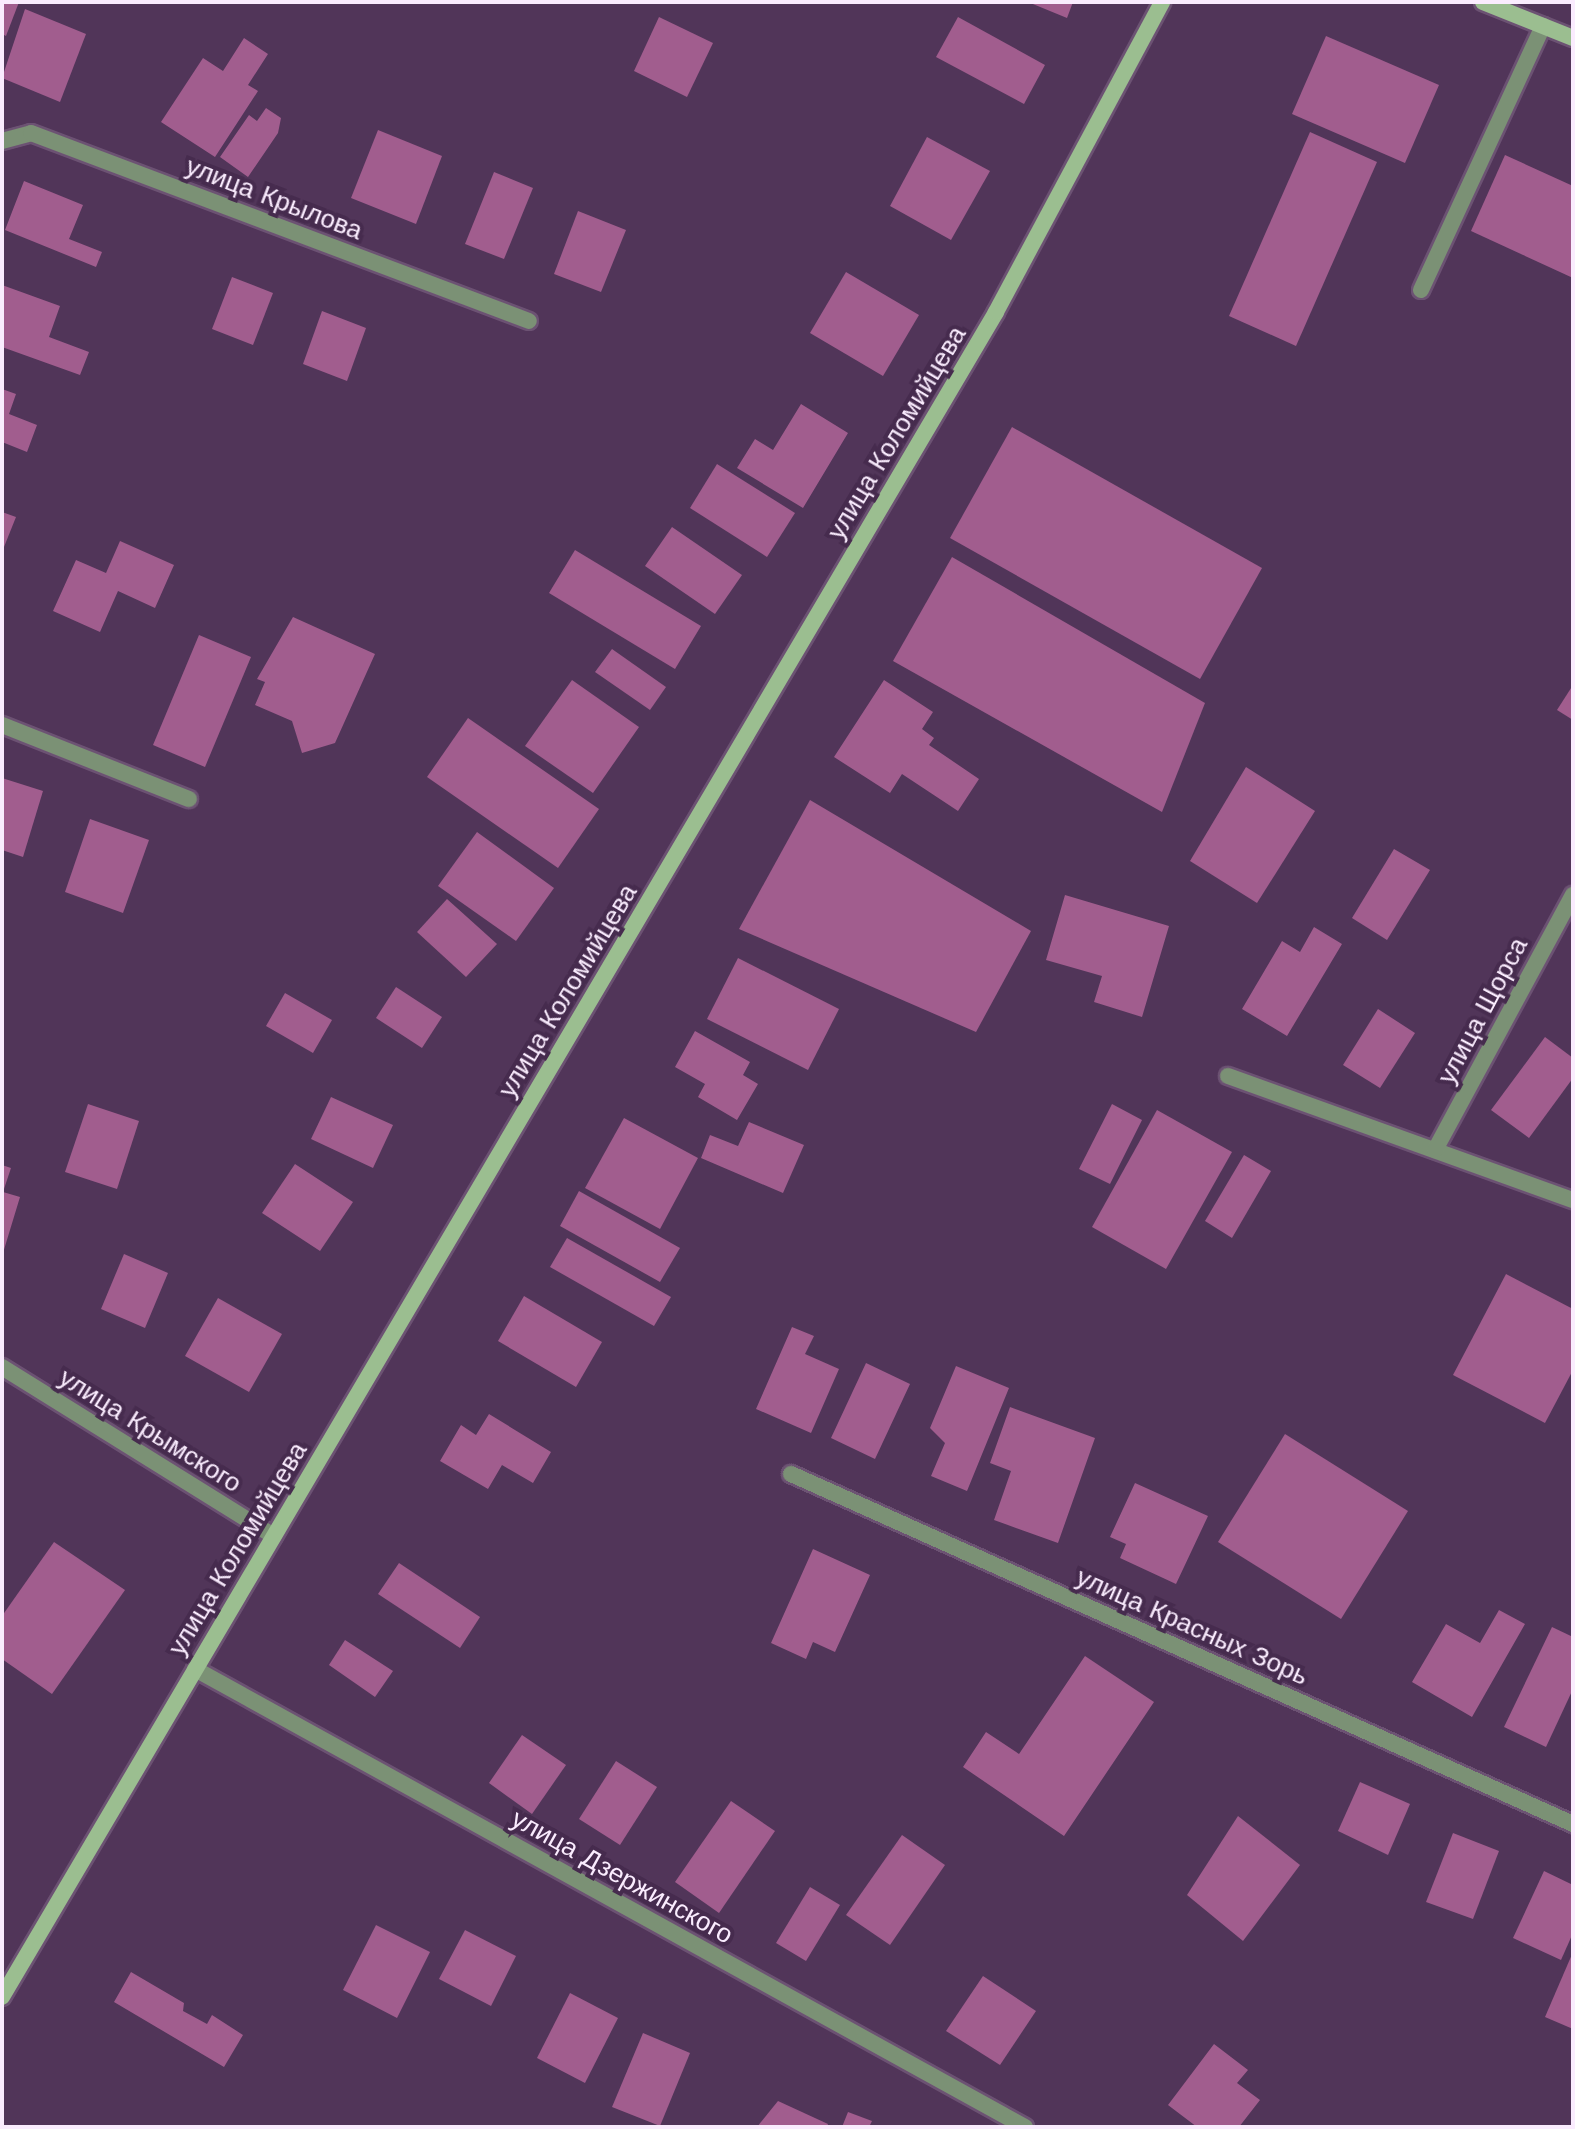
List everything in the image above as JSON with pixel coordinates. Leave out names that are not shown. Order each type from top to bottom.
[{"type":"main road","name":"улица Коломийцева","points":[[2,1997],[996,312],[1162,2]]},
{"type":"main road","points":[[1483,2],[1573,38]]},
{"type":"street","points":[[1421,290],[1543,26]]},
{"type":"street","name":"улица Крылова","points":[[2,141],[31,133],[529,321]]},
{"type":"street","points":[[2,725],[189,799]]},
{"type":"street","name":"улица Щорса","points":[[1435,1150],[1573,895]]},
{"type":"street","points":[[1228,1076],[1573,1200]]},
{"type":"street","name":"улица Крымского","points":[[2,1367],[274,1536]]},
{"type":"street","name":"улица Красных Зорь","points":[[791,1474],[1573,1824]]},
{"type":"street","name":"улица Дзержинского","points":[[195,1669],[1025,2127]]},
{"type":"building","points":[[2,2],[19,2],[6,36],[2,34]]},
{"type":"building","points":[[1028,2],[1073,2],[1067,18]]},
{"type":"building","points":[[25,9],[86,34],[60,102],[2,78]]},
{"type":"building","points":[[659,17],[713,43],[687,97],[634,71]]},
{"type":"building","points":[[958,17],[1045,65],[1024,104],[936,57]]},
{"type":"building","points":[[1326,36],[1439,85],[1405,163],[1292,114]]},
{"type":"building","points":[[244,38],[268,54],[248,85],[258,91],[215,157],[161,122],[203,58],[223,71]]},
{"type":"building","points":[[266,108],[281,118],[278,133],[248,177],[220,157],[249,115],[257,121]]},
{"type":"building","points":[[378,130],[442,156],[416,224],[351,198]]},
{"type":"building","points":[[1310,132],[1377,162],[1296,346],[1229,316]]},
{"type":"building","points":[[927,137],[990,171],[951,240],[890,206]]},
{"type":"building","points":[[1505,155],[1573,186],[1573,278],[1471,231]]},
{"type":"building","points":[[494,172],[533,188],[504,259],[465,244]]},
{"type":"building","points":[[24,181],[83,205],[69,239],[102,252],[96,267],[5,230]]},
{"type":"building","points":[[578,211],[626,230],[601,292],[554,274]]},
{"type":"building","points":[[846,272],[919,315],[883,376],[810,333]]},
{"type":"building","points":[[232,277],[273,293],[253,345],[212,329]]},
{"type":"building","points":[[2,285],[60,306],[49,337],[89,352],[80,375],[2,347]]},
{"type":"building","points":[[322,311],[366,328],[347,381],[303,364]]},
{"type":"building","points":[[2,389],[16,394],[9,414],[37,425],[27,452],[2,442]]},
{"type":"building","points":[[801,404],[848,433],[803,508],[737,468],[755,439],[773,450]]},
{"type":"building","points":[[1012,427],[1262,568],[1200,679],[950,538]]},
{"type":"building","points":[[717,464],[795,513],[767,557],[690,508]]},
{"type":"building","points":[[2,512],[16,517],[2,552]]},
{"type":"building","points":[[672,527],[742,575],[715,614],[645,566]]},
{"type":"building","points":[[120,541],[174,565],[155,608],[118,591],[100,632],[53,611],[76,560],[106,573]]},
{"type":"building","points":[[575,550],[701,626],[675,669],[549,593]]},
{"type":"building","points":[[952,557],[1205,703],[1162,812],[893,661]]},
{"type":"building","points":[[293,617],[375,654],[335,743],[302,753],[292,721],[255,705],[265,682],[257,679]]},
{"type":"building","points":[[199,635],[251,657],[205,767],[153,745]]},
{"type":"building","points":[[612,649],[666,687],[650,710],[595,672]]},
{"type":"building","points":[[572,680],[639,727],[593,793],[525,746]]},
{"type":"building","points":[[884,680],[933,712],[922,729],[934,738],[929,745],[979,779],[958,811],[902,774],[890,793],[834,757]]},
{"type":"building","points":[[1573,685],[1573,720],[1557,710]]},
{"type":"building","points":[[468,718],[599,809],[558,868],[427,777]]},
{"type":"building","points":[[1246,767],[1315,811],[1257,903],[1190,861]]},
{"type":"building","points":[[2,778],[43,791],[23,857],[2,850]]},
{"type":"building","points":[[810,800],[1031,931],[976,1032],[739,929]]},
{"type":"building","points":[[90,819],[149,840],[123,913],[65,892]]},
{"type":"building","points":[[477,832],[554,888],[516,941],[438,886]]},
{"type":"building","points":[[1394,849],[1430,870],[1387,940],[1352,918]]},
{"type":"building","points":[[1065,895],[1169,926],[1142,1017],[1094,1002],[1102,976],[1046,960]]},
{"type":"building","points":[[447,899],[497,944],[466,977],[417,932]]},
{"type":"building","points":[[1314,927],[1342,944],[1287,1036],[1242,1009],[1282,941],[1300,952]]},
{"type":"building","points":[[738,958],[839,1009],[808,1070],[707,1019]]},
{"type":"building","points":[[396,987],[442,1017],[422,1048],[376,1018]]},
{"type":"building","points":[[285,993],[332,1020],[313,1053],[266,1026]]},
{"type":"building","points":[[1378,1009],[1415,1033],[1380,1088],[1343,1065]]},
{"type":"building","points":[[695,1031],[750,1062],[743,1075],[758,1084],[737,1120],[698,1097],[705,1084],[675,1067]]},
{"type":"building","points":[[1545,1037],[1573,1058],[1573,1078],[1529,1138],[1491,1110]]},
{"type":"building","points":[[331,1097],[393,1125],[373,1168],[311,1139]]},
{"type":"building","points":[[88,1104],[139,1121],[117,1189],[65,1172]]},
{"type":"building","points":[[1112,1104],[1142,1120],[1110,1184],[1079,1169]]},
{"type":"building","points":[[1157,1110],[1232,1152],[1166,1269],[1092,1227]]},
{"type":"building","points":[[624,1118],[698,1158],[660,1229],[585,1188]]},
{"type":"building","points":[[749,1122],[804,1145],[783,1193],[701,1158],[710,1135],[738,1146]]},
{"type":"building","points":[[1244,1155],[1271,1171],[1232,1238],[1205,1221]]},
{"type":"building","points":[[295,1164],[353,1202],[320,1251],[262,1213]]},
{"type":"building","points":[[2,1165],[11,1168],[3,1192],[20,1197],[3,1253]]},
{"type":"building","points":[[579,1191],[680,1248],[660,1282],[560,1226]]},
{"type":"building","points":[[567,1238],[671,1297],[654,1326],[550,1267]]},
{"type":"building","points":[[124,1254],[168,1273],[145,1328],[101,1309]]},
{"type":"building","points":[[1506,1274],[1573,1309],[1573,1370],[1545,1423],[1453,1375]]},
{"type":"building","points":[[524,1296],[602,1342],[576,1387],[498,1341]]},
{"type":"building","points":[[218,1298],[282,1334],[249,1392],[185,1356]]},
{"type":"building","points":[[792,1327],[814,1336],[805,1354],[839,1369],[811,1433],[756,1409]]},
{"type":"building","points":[[866,1363],[910,1384],[875,1459],[831,1438]]},
{"type":"building","points":[[956,1366],[1009,1388],[967,1491],[931,1476],[945,1443],[930,1428]]},
{"type":"building","points":[[1010,1407],[1095,1438],[1058,1543],[994,1520],[1011,1471],[990,1463]]},
{"type":"building","points":[[489,1414],[551,1452],[533,1483],[502,1465],[488,1489],[440,1461],[461,1425],[476,1435]]},
{"type":"building","points":[[1285,1434],[1408,1511],[1341,1619],[1218,1542]]},
{"type":"building","points":[[1135,1483],[1208,1516],[1176,1584],[1120,1558],[1126,1544],[1110,1537]]},
{"type":"building","points":[[54,1542],[125,1590],[52,1694],[2,1659],[2,1616]]},
{"type":"building","points":[[813,1549],[870,1575],[835,1652],[813,1642],[806,1659],[771,1643]]},
{"type":"building","points":[[399,1563],[480,1617],[460,1648],[378,1594]]},
{"type":"building","points":[[1499,1610],[1525,1624],[1472,1717],[1412,1682],[1446,1624],[1480,1643]]},
{"type":"building","points":[[1552,1627],[1573,1637],[1573,1689],[1546,1747],[1504,1727]]},
{"type":"building","points":[[345,1640],[393,1671],[375,1697],[329,1665]]},
{"type":"building","points":[[1085,1656],[1154,1702],[1064,1836],[963,1767],[986,1732],[1019,1754]]},
{"type":"building","points":[[522,1735],[566,1765],[532,1814],[489,1783]]},
{"type":"building","points":[[616,1761],[657,1787],[620,1845],[579,1819]]},
{"type":"building","points":[[1360,1782],[1410,1804],[1388,1855],[1338,1831]]},
{"type":"building","points":[[731,1801],[775,1831],[719,1913],[675,1882]]},
{"type":"building","points":[[1238,1816],[1300,1865],[1243,1941],[1187,1895]]},
{"type":"building","points":[[1453,1833],[1499,1851],[1473,1919],[1426,1902]]},
{"type":"building","points":[[902,1835],[945,1865],[890,1945],[846,1915]]},
{"type":"building","points":[[1544,1871],[1573,1885],[1573,1933],[1561,1960],[1513,1938]]},
{"type":"building","points":[[810,1887],[840,1905],[806,1961],[776,1943]]},
{"type":"building","points":[[376,1925],[430,1952],[397,2018],[343,1990]]},
{"type":"building","points":[[465,1930],[516,1956],[491,2006],[439,1979]]},
{"type":"building","points":[[1573,1952],[1573,2029],[1545,2017]]},
{"type":"building","points":[[131,1972],[184,2003],[183,2011],[207,2024],[212,2015],[243,2035],[224,2067],[114,2002]]},
{"type":"building","points":[[983,1976],[1036,2011],[1000,2065],[946,2031]]},
{"type":"building","points":[[570,1993],[618,2018],[585,2083],[537,2058]]},
{"type":"building","points":[[643,2033],[690,2053],[660,2126],[612,2107]]},
{"type":"building","points":[[1214,2044],[1248,2070],[1237,2083],[1260,2100],[1239,2127],[1197,2127],[1168,2105]]},
{"type":"building","points":[[778,2101],[828,2124],[827,2127],[757,2127]]},
{"type":"building","points":[[848,2112],[872,2121],[869,2127],[842,2127]]}]
